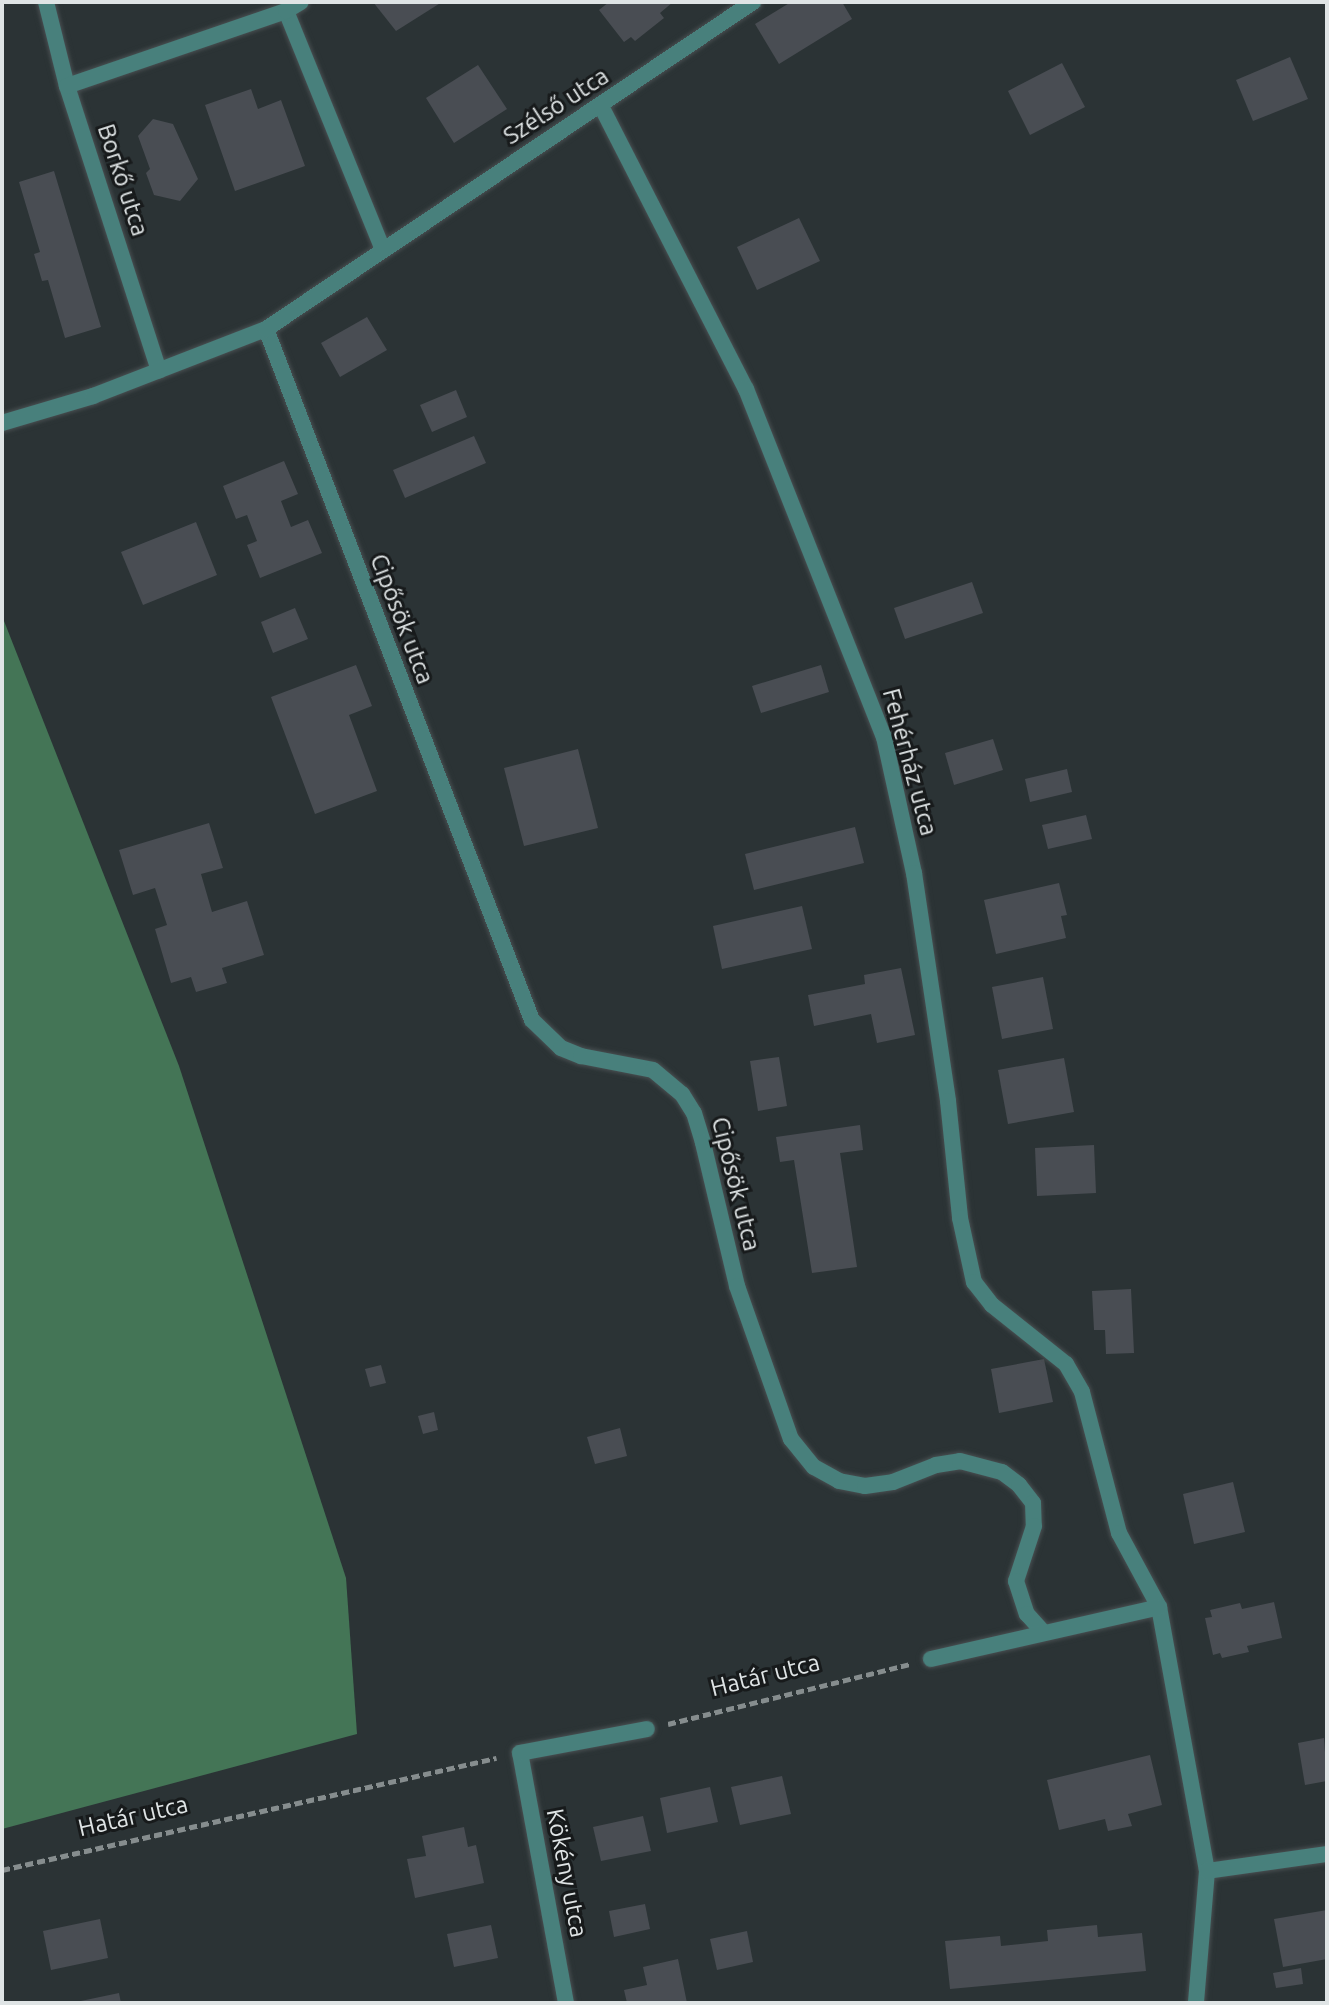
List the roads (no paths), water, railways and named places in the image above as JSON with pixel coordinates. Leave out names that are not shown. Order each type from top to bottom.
[{"type":"street","name":"Borkő utca","points":[[46,2],[67,86],[159,371]]},
{"type":"street","name":"Szélső utca","points":[[2,423],[93,396],[266,329],[382,247],[601,106],[753,2]]},
{"type":"street","points":[[67,86],[294,7],[382,247]]},
{"type":"street","name":"Fehérház utca","points":[[601,106],[746,389],[884,737],[914,873],[948,1101],[965,1256],[974,1282],[992,1305],[1066,1364],[1082,1392],[1119,1533],[1159,1607]]},
{"type":"street","name":"Cipősök utca","points":[[266,329],[532,1020],[561,1048],[581,1056],[653,1070],[682,1094],[694,1113],[737,1286],[791,1439],[814,1467],[839,1481],[865,1486],[893,1482],[936,1465],[960,1461],[1002,1472],[1019,1485],[1033,1503],[1034,1526],[1016,1581],[1027,1614],[1044,1633]]},
{"type":"street","points":[[931,1659],[1159,1607],[1207,1871],[1196,2003]]},
{"type":"street","name":"Kökény utca","points":[[566,2003],[520,1753],[647,1729]]},
{"type":"street","points":[[1207,1871],[1327,1854]]}]
